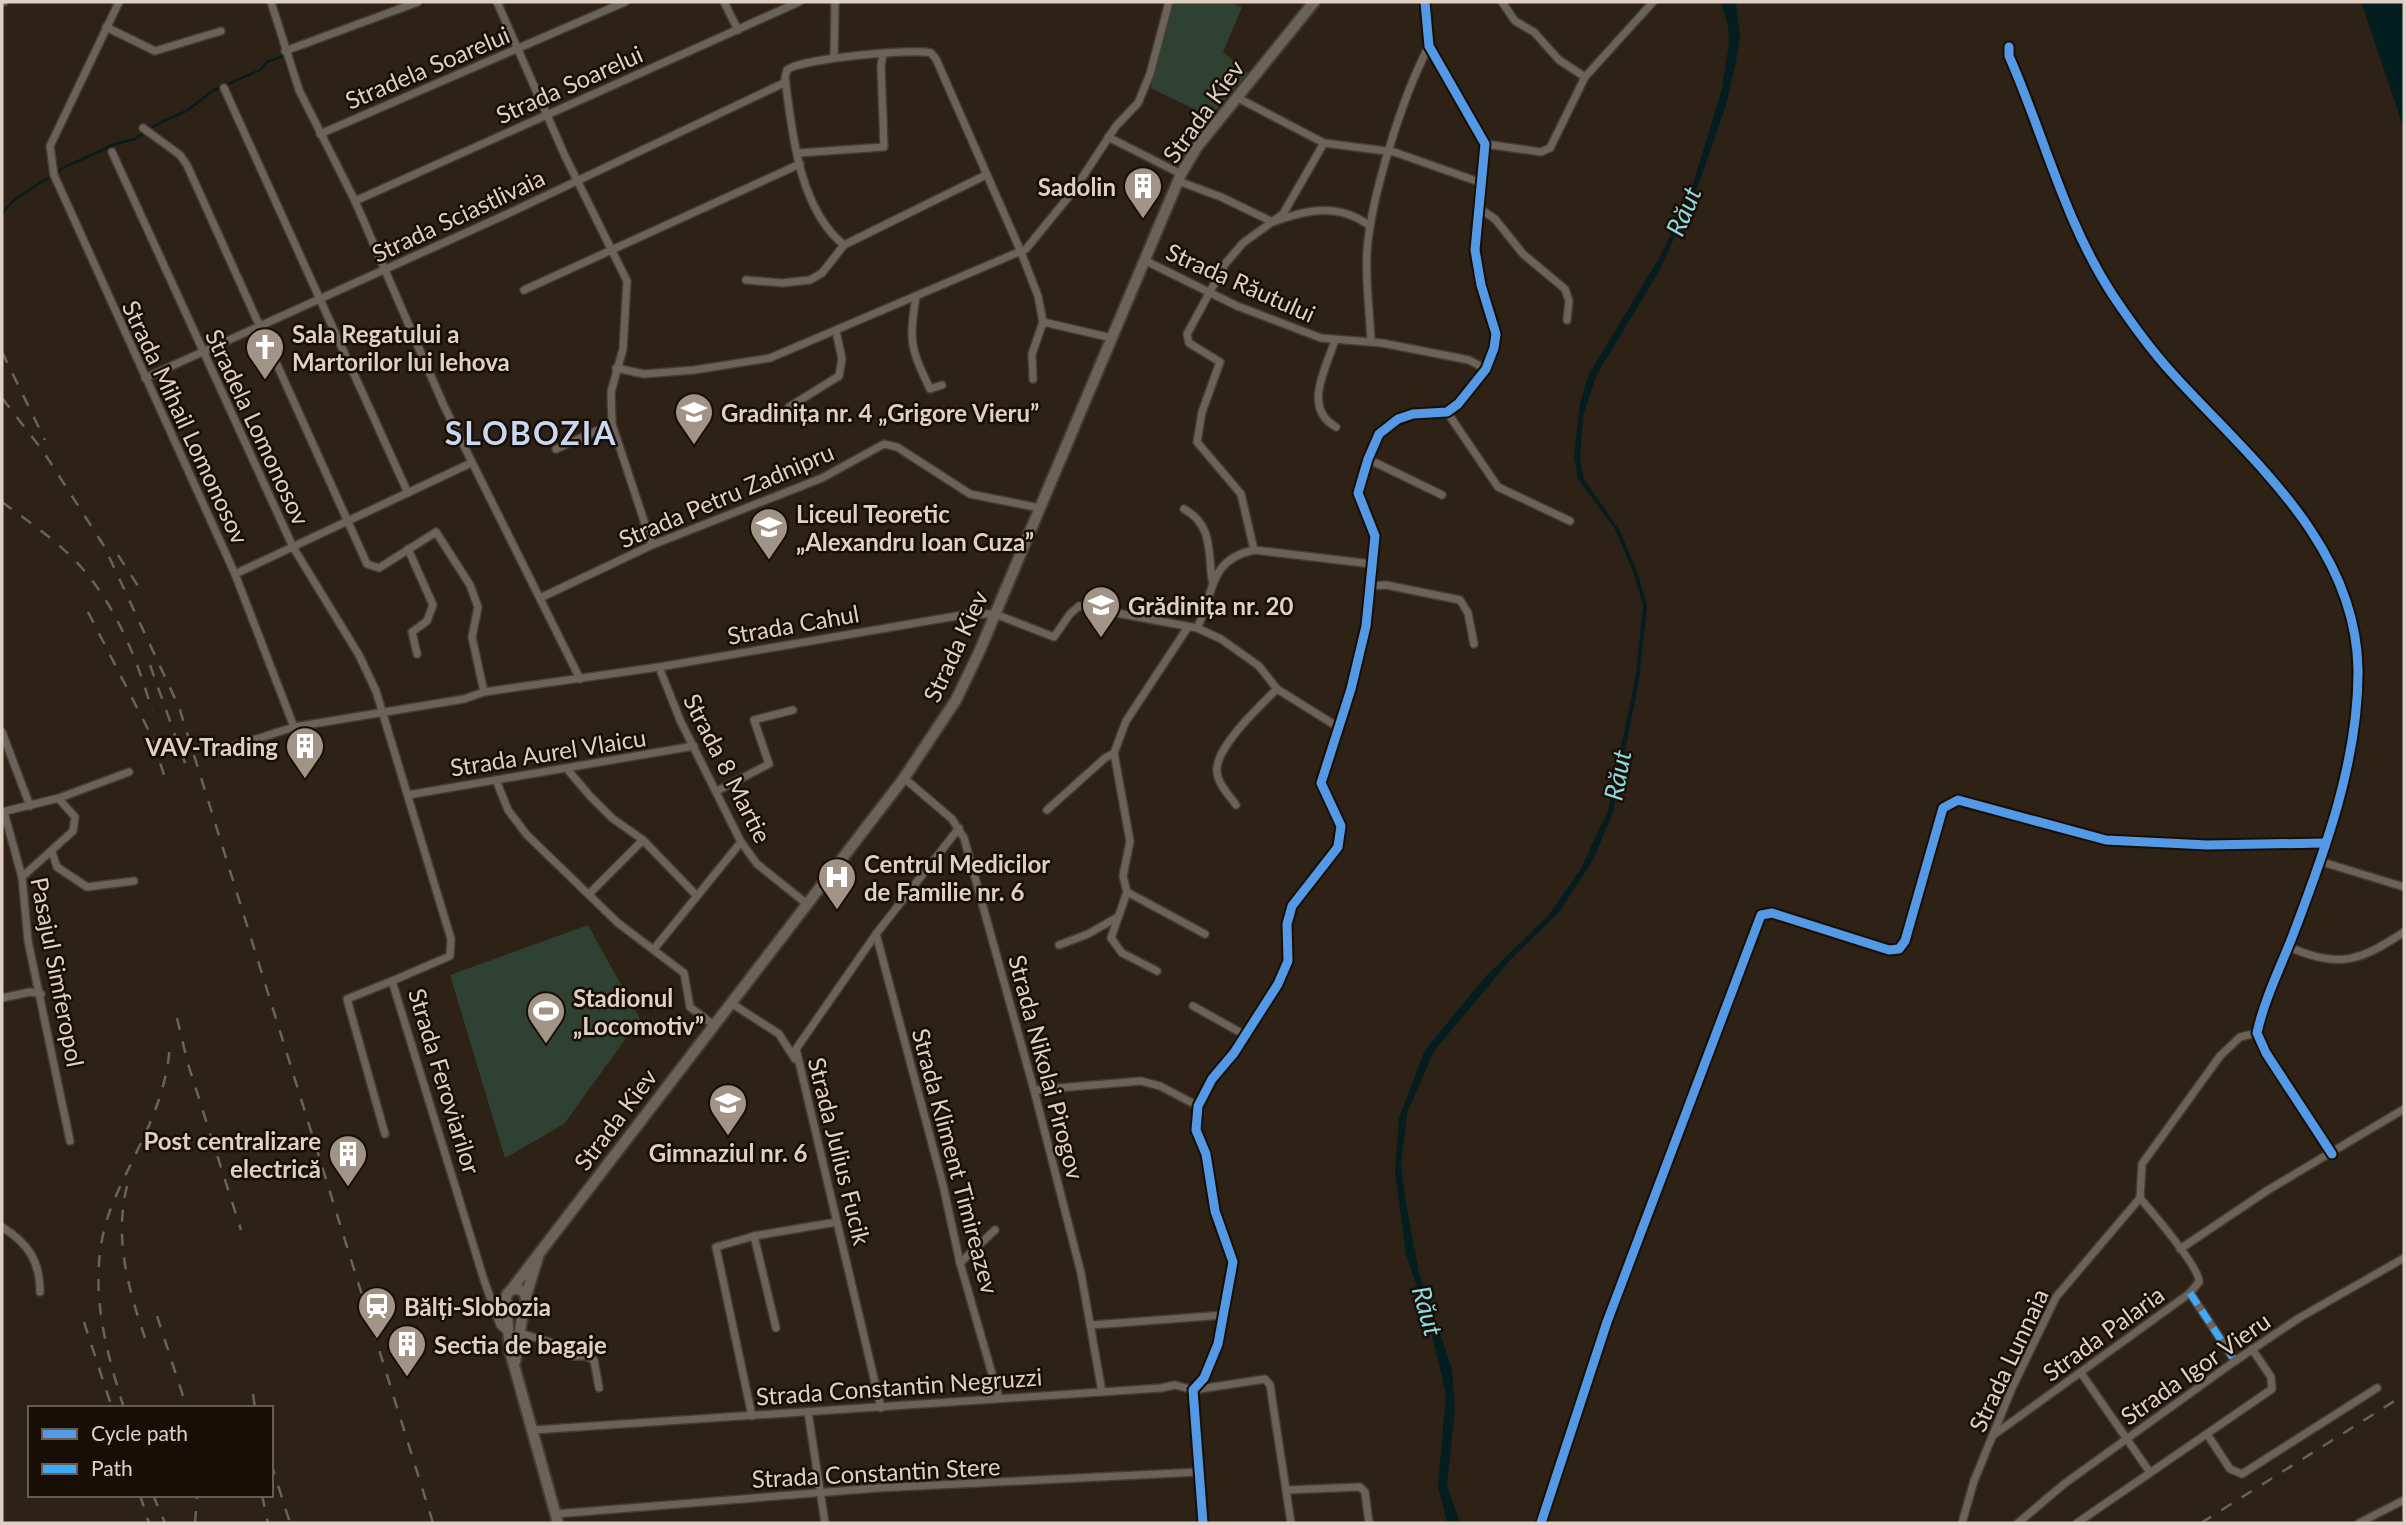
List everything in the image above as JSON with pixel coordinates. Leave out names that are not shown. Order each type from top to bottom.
[{"type":"main road","name":"Strada Kiev","points":[[511,1290],[525,1268],[539,1255],[904,778],[956,699],[995,614],[1179,178],[1197,147],[1314,2]]},
{"type":"main road","name":"Strada Kiev","points":[[515,1362],[525,1301],[539,1255]]},
{"type":"main road","points":[[506,1302],[514,1309],[525,1301],[521,1290],[511,1290],[506,1295],[506,1302],[506,1331],[556,1519]]},
{"type":"street","name":"Strada Mihail Lomonosov","points":[[119,2],[56,134],[49,156],[61,196],[235,574],[294,727]]},
{"type":"street","points":[[271,2],[285,51],[320,134],[355,201],[471,463],[580,679]]},
{"type":"street","points":[[285,51],[418,2]]},
{"type":"street","points":[[497,2],[546,115],[614,251],[628,287],[622,349],[611,392],[612,424],[652,545]]},
{"type":"street","name":"Stradela Soarelui","points":[[320,134],[625,2]]},
{"type":"street","points":[[724,2],[737,30]]},
{"type":"street","name":"Strada Soarelui","points":[[355,201],[799,2]]},
{"type":"street","points":[[835,2],[834,58],[922,51],[934,56],[1038,296],[1042,322],[1032,354],[1033,379]]},
{"type":"street","points":[[616,368],[644,374],[694,370],[770,358],[1021,252],[1033,243],[1074,190],[1108,137],[1143,94],[1169,2]]},
{"type":"street","points":[[1203,1523],[1193,1390],[1208,1370],[1224,1315],[1233,1262],[1215,1211],[1206,1154],[1196,1129],[1198,1106],[1212,1079],[1245,1035],[1286,969],[1287,924],[1292,906],[1338,847],[1341,826],[1321,783],[1362,651],[1371,586],[1374,528],[1361,506],[1358,493],[1368,459],[1379,435],[1398,419],[1413,414],[1447,412],[1458,404],[1486,369],[1496,334],[1475,250],[1485,144],[1429,46],[1425,2]]},
{"type":"street","points":[[1502,2],[1515,21],[1534,32],[1559,60],[1585,77]]},
{"type":"street","points":[[1485,144],[1547,150],[1554,143],[1585,77],[1653,2]]},
{"type":"street","points":[[107,27],[155,51],[221,31]]},
{"type":"street","points":[[1371,342],[1367,272],[1370,226],[1389,152],[1429,46]]},
{"type":"street","points":[[2009,47],[2009,57],[2055,178],[2077,230],[2110,291],[2168,370],[2261,464],[2289,500],[2325,556],[2352,625],[2358,668],[2349,762],[2319,861],[2257,1033],[2266,1053],[2332,1154]]},
{"type":"street","points":[[798,153],[884,147],[881,66],[883,54]]},
{"type":"street","name":"Strada Sciastlivaia","points":[[145,378],[386,270],[786,82],[786,72],[792,65],[834,58]]},
{"type":"street","points":[[786,82],[800,164],[819,215],[828,231],[844,245]]},
{"type":"street","points":[[224,88],[408,493]]},
{"type":"street","points":[[1236,97],[1324,143],[1389,152],[1482,183]]},
{"type":"street","points":[[143,128],[180,155],[187,165],[367,564],[379,568],[436,532],[470,584],[478,607],[472,637],[484,692]]},
{"type":"street","points":[[1108,137],[1179,178],[1273,222],[1290,216],[1334,209],[1351,213],[1370,226]]},
{"type":"street","points":[[1254,550],[1239,488],[1197,442],[1202,412],[1221,367],[1217,358],[1187,339],[1208,292],[1225,264],[1243,243],[1273,222],[1289,206],[1324,143]]},
{"type":"street","name":"Stradela Lomonosov","points":[[112,152],[293,547],[367,671],[383,711]]},
{"type":"street","points":[[524,289],[614,251],[800,164]]},
{"type":"street","points":[[746,280],[782,283],[810,280],[822,273],[844,245],[986,175]]},
{"type":"street","points":[[1479,208],[1495,219],[1523,254],[1565,289],[1569,301],[1567,320]]},
{"type":"street","name":"Strada Răutului","points":[[1144,260],[1208,292],[1297,330],[1335,340],[1371,342],[1469,360],[1486,369]]},
{"type":"street","points":[[916,296],[910,327],[913,353],[930,389],[942,385]]},
{"type":"street","points":[[1042,322],[1112,338]]},
{"type":"street","points":[[789,407],[839,376],[842,359],[836,331]]},
{"type":"street","points":[[1335,340],[1316,401],[1320,414],[1336,427]]},
{"type":"street","points":[[1447,412],[1498,487],[1570,521]]},
{"type":"street","points":[[555,449],[612,424]]},
{"type":"street","name":"Strada Petru Zadnipru","points":[[540,598],[652,545],[821,478],[884,444],[897,447],[970,494],[1040,508]]},
{"type":"street","points":[[1368,459],[1442,495]]},
{"type":"street","points":[[235,574],[471,463]]},
{"type":"street","points":[[1184,509],[1197,517],[1206,530],[1212,580],[1212,596],[1197,628]]},
{"type":"street","points":[[408,549],[433,605],[427,621],[412,632],[417,654]]},
{"type":"street","points":[[1212,580],[1230,560],[1254,550],[1372,564]]},
{"type":"street","points":[[1371,586],[1386,585],[1460,600],[1468,613],[1474,644]]},
{"type":"street","name":"Strada Cahul","points":[[209,754],[294,727],[464,699],[484,692],[659,667],[968,614],[995,614],[1054,637],[1079,606],[1197,628],[1249,657],[1278,689],[1338,727]]},
{"type":"street","points":[[1157,971],[1115,946],[1111,935],[1127,892],[1123,876],[1130,836],[1114,753],[1126,721],[1188,627]]},
{"type":"street","name":"Strada 8 Martie","points":[[659,667],[680,720],[741,842],[757,864],[807,904]]},
{"type":"street","points":[[1236,805],[1217,776],[1218,759],[1243,725],[1278,689]]},
{"type":"street","points":[[718,792],[769,764],[754,720],[793,710]]},
{"type":"street","points":[[383,711],[447,921],[450,956],[392,981]]},
{"type":"street","points":[[2,732],[30,806]]},
{"type":"street","name":"Strada Aurel Vlaicu","points":[[408,795],[686,750],[694,746]]},
{"type":"street","points":[[1047,810],[1114,753]]},
{"type":"street","points":[[567,769],[612,818],[643,840],[697,896]]},
{"type":"street","points":[[3,812],[59,798],[129,772]]},
{"type":"street","name":"Strada Nikolai Pirogov","points":[[904,778],[959,828],[973,868],[1034,1090],[1092,1325],[1102,1392]]},
{"type":"street","points":[[496,780],[515,821],[618,923],[684,973],[688,981],[687,998],[690,1007],[714,1025]]},
{"type":"street","points":[[22,877],[71,835],[75,824],[69,808],[59,798]]},
{"type":"street","points":[[1541,1523],[1607,1322],[1762,915],[1772,913],[1889,950],[1899,949],[1905,941],[1943,808],[1958,800],[2106,840],[2207,845],[2324,844]]},
{"type":"street","name":"Pasajul Simferopol","points":[[3,812],[22,877],[23,914],[70,1141]]},
{"type":"street","name":"Strada Julius Fucik","points":[[881,1408],[797,1062],[797,1046],[876,933],[959,828]]},
{"type":"street","points":[[589,894],[643,840]]},
{"type":"street","points":[[654,949],[741,842]]},
{"type":"street","points":[[52,852],[57,867],[85,886],[134,881]]},
{"type":"street","points":[[2319,861],[2404,887]]},
{"type":"street","points":[[1127,892],[1205,934]]},
{"type":"street","points":[[1059,945],[1088,934],[1117,918]]},
{"type":"street","points":[[2289,947],[2334,962],[2377,949],[2404,932]]},
{"type":"street","name":"Strada Kliment Timireazev","points":[[876,933],[943,1185],[960,1263],[999,1398]]},
{"type":"street","name":"Strada Feroviarilor","points":[[385,1133],[347,999],[392,981],[484,1280],[500,1325],[506,1331]]},
{"type":"street","points":[[2,998],[30,992],[41,994]]},
{"type":"street","points":[[731,1003],[779,1034],[797,1062]]},
{"type":"street","points":[[1193,1006],[1245,1035]]},
{"type":"street","points":[[2140,1198],[2141,1168],[2147,1156],[2220,1056],[2241,1037],[2257,1033]]},
{"type":"street","points":[[1034,1090],[1141,1081],[1160,1086],[1198,1106]]},
{"type":"street","points":[[2180,1249],[2268,1190],[2404,1109]]},
{"type":"street","name":"Strada Palaria","points":[[1995,1434],[2190,1293],[2199,1277],[2140,1198]]},
{"type":"street","name":"Strada Lunnaia","points":[[1962,1523],[1974,1481],[2012,1388],[2056,1297],[2140,1198]]},
{"type":"street","points":[[752,1416],[715,1249],[719,1245],[754,1236],[837,1222]]},
{"type":"street","points":[[2,1227],[30,1250],[38,1270],[40,1292]]},
{"type":"street","points":[[960,1263],[995,1230]]},
{"type":"street","points":[[754,1236],[775,1328]]},
{"type":"street","name":"Strada Igor Vieru","points":[[2018,1523],[2064,1484],[2252,1349],[2404,1258]]},
{"type":"street","points":[[2190,1293],[2235,1361]]},
{"type":"street","points":[[1092,1325],[1224,1315]]},
{"type":"street","points":[[520,1333],[550,1342],[568,1356],[585,1356],[594,1360],[599,1388]]},
{"type":"street","points":[[2077,1523],[2148,1471],[2207,1434],[2274,1386],[2252,1349]]},
{"type":"street","points":[[2081,1373],[2148,1471]]},
{"type":"street","name":"Strada Constantin Negruzzi","points":[[533,1430],[881,1408],[1175,1385],[1193,1390],[1267,1380],[1286,1490]]},
{"type":"street","points":[[2207,1434],[2230,1469],[2242,1474],[2377,1388]]},
{"type":"street","points":[[808,1412],[825,1523]]},
{"type":"street","name":"Strada Constantin Stere","points":[[556,1519],[821,1493],[1199,1472]]},
{"type":"street","points":[[1291,1523],[1286,1490],[1360,1487],[1365,1492],[1369,1523]]},
{"type":"street","points":[[2359,1523],[2404,1500]]},
{"type":"green space","points":[[1171,2],[1229,2],[1242,7],[1223,52],[1248,73],[1210,117],[1151,88]]},
{"type":"green space","name":"Stadionul „Locomotiv”","points":[[588,925],[640,1019],[564,1124],[505,1158],[450,975]]},
{"type":"water","name":"Răut","points":[[1721,2],[1736,2],[1740,36],[1727,102],[1697,189],[1658,273],[1597,374],[1583,416],[1580,459],[1584,479],[1620,531],[1639,577],[1647,606],[1639,681],[1613,812],[1594,858],[1560,911],[1512,958],[1434,1051],[1407,1113],[1401,1165],[1405,1197],[1419,1273],[1452,1369],[1455,1408],[1447,1485],[1460,1523],[1447,1523],[1438,1485],[1446,1395],[1430,1326],[1406,1254],[1395,1172],[1399,1118],[1425,1050],[1487,975],[1548,916],[1580,870],[1608,811],[1636,674],[1643,606],[1634,574],[1615,529],[1578,479],[1574,457],[1580,403],[1589,374],[1661,255],[1690,194],[1721,92],[1729,45],[1728,26]]},
{"type":"water","points":[[2361,2],[2404,2],[2404,129]]},
{"type":"waterway","points":[[419,5],[427,2]]},
{"type":"waterway","points":[[2,213],[14,200],[63,168],[115,144],[135,139],[156,125],[188,110],[214,90],[260,70],[267,62],[387,17]]},
{"type":"railway","points":[[2,352],[45,440]]},
{"type":"railway","points":[[2,398],[43,451],[104,546],[179,707],[433,1523]]},
{"type":"railway","points":[[2,502],[63,549],[94,582],[124,635],[152,711]]},
{"type":"railway","points":[[118,555],[138,586]]},
{"type":"railway","points":[[88,612],[151,735],[166,781]]},
{"type":"railway","points":[[150,665],[185,763]]},
{"type":"railway","points":[[177,1018],[188,1064],[241,1230]]},
{"type":"railway","points":[[123,1406],[103,1330],[98,1277],[100,1251],[115,1198],[157,1104],[168,1064],[170,1043]]},
{"type":"railway","points":[[127,1186],[123,1206],[122,1244],[128,1282],[145,1338]]},
{"type":"railway","points":[[157,1316],[185,1402]]},
{"type":"railway","points":[[84,1322],[111,1406]]},
{"type":"railway","points":[[253,1394],[255,1406]]},
{"type":"railway","points":[[2201,1523],[2404,1395]]},
{"type":"railway","points":[[273,1469],[290,1523]]},
{"type":"railway","points":[[141,1497],[149,1523]]},
{"type":"railway","points":[[154,1497],[165,1523]]},
{"type":"railway","points":[[195,1523],[197,1497]]},
{"type":"railway","points":[[262,1497],[268,1523]]},
{"type":"marked path","points":[[2190,1293],[2235,1361]]},
{"type":"cycle path","points":[[1203,1523],[1193,1390],[1204,1378],[1218,1344],[1233,1262],[1215,1211],[1206,1154],[1196,1130],[1198,1106],[1212,1079],[1234,1053],[1278,984],[1288,961],[1287,924],[1292,906],[1338,847],[1341,826],[1321,783],[1351,689],[1366,626],[1375,536],[1358,493],[1368,459],[1379,434],[1398,419],[1413,414],[1447,412],[1458,404],[1486,369],[1494,348],[1496,334],[1481,285],[1475,250],[1485,144],[1429,46],[1425,2]]},
{"type":"cycle path","points":[[2009,47],[2009,56],[2068,207],[2095,266],[2140,335],[2164,364],[2264,470],[2293,505],[2318,542],[2339,581],[2353,624],[2358,669],[2357,703],[2346,771],[2317,871],[2268,996],[2257,1033],[2266,1053],[2332,1154]]},
{"type":"cycle path","points":[[1541,1523],[1607,1322],[1761,915],[1772,913],[1889,950],[1899,949],[1905,941],[1943,808],[1958,800],[2106,840],[2207,845],[2324,843]]},
{"type":"place","name":"Sadolin","points":[[1143,220]]},
{"type":"place","name":"Sala Regatului a Martorilor lui Iehova","points":[[265,381]]},
{"type":"place","name":"Gradinița nr. 4 „Grigore Vieru”","points":[[694,446]]},
{"type":"place","name":"Liceul Teoretic „Alexandru Ioan Cuza”","points":[[769,561]]},
{"type":"place","name":"Grădinița nr. 20","points":[[1101,639]]},
{"type":"place","name":"VAV-Trading","points":[[305,780]]},
{"type":"place","name":"Centrul Medicilor de Familie nr. 6","points":[[837,911]]},
{"type":"place","name":"Stadionul „Locomotiv”","points":[[546,1045]]},
{"type":"place","name":"Gimnaziul nr. 6","points":[[728,1137]]},
{"type":"place","name":"Post centralizare electrică","points":[[348,1188]]},
{"type":"place","name":"Bălți-Slobozia","points":[[377,1340]]},
{"type":"place","name":"Sectia de bagaje","points":[[407,1378]]},
{"type":"district","name":"SLOBOZIA","points":[[531,432]]}]
